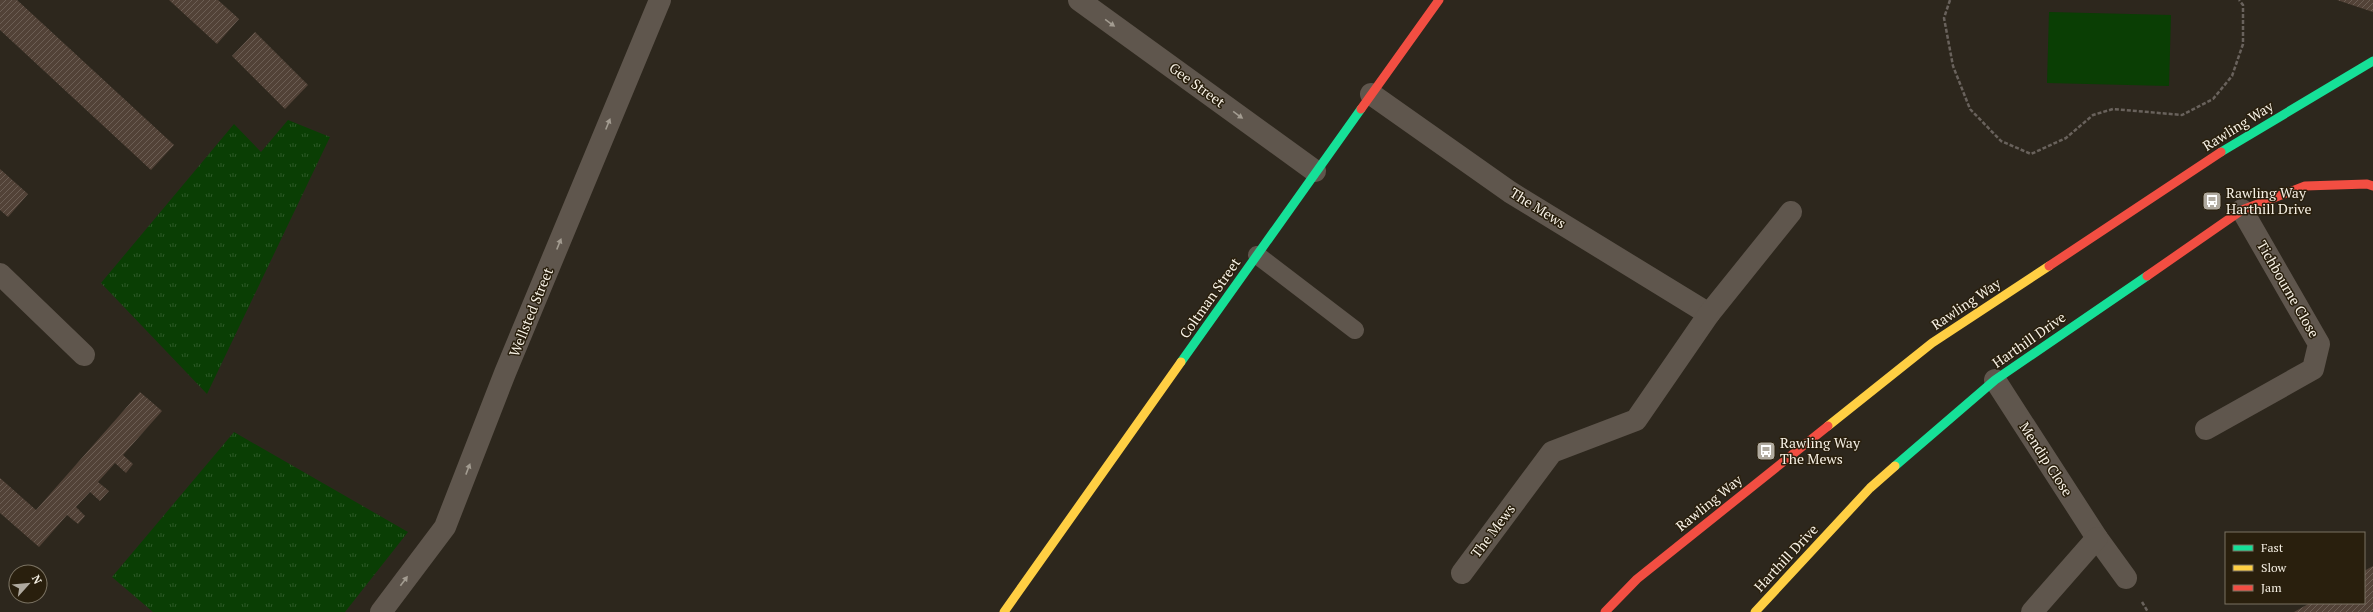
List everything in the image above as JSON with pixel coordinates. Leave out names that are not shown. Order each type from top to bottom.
[{"type":"street","name":"Wellsted Street","points":[[381,612],[445,527],[505,373],[660,0]]},
{"type":"street","name":"Gee Street","points":[[1079,0],[1316,171]]},
{"type":"street","name":"Coltman Street","points":[[1004,612],[1439,0]]},
{"type":"street","name":"Rawling Way","points":[[1606,612],[1637,579],[1932,343],[2231,146],[2373,61]]},
{"type":"street","name":"The Mews","points":[[1371,94],[1510,192],[1709,314]]},
{"type":"street","name":"Harthill Drive","points":[[1755,612],[1870,488],[1995,380],[2242,210],[2305,186],[2367,184],[2373,186]]},
{"type":"street","name":"Tichbourne Close","points":[[2206,429],[2313,369],[2319,344],[2242,210]]},
{"type":"street","name":"The Mews","points":[[1462,573],[1552,452],[1636,420],[1709,314],[1791,212]]},
{"type":"street","points":[[0,274],[84,355]]},
{"type":"street","name":"Mendip Close","points":[[1995,380],[2097,538],[2126,578]]},
{"type":"street","points":[[2032,612],[2097,538]]},
{"type":"lane","points":[[1257,255],[1355,330]]},
{"type":"path","points":[[1950,0],[1944,18],[1953,66],[1970,109],[2001,141],[2031,154],[2066,138],[2093,115],[2113,109],[2182,115],[2213,98],[2232,76],[2243,44],[2243,6],[2239,0]]},
{"type":"green space","points":[[2049,12],[2171,15],[2169,86],[2047,83]]},
{"type":"green space","points":[[288,120],[330,137],[207,394],[101,283],[234,124],[261,152]]},
{"type":"green space","points":[[234,432],[408,532],[345,612],[153,612],[112,577]]},
{"type":"building","points":[[0,0],[17,0],[174,145],[151,170],[0,30]]},
{"type":"building","points":[[169,0],[218,0],[239,19],[217,44]]},
{"type":"building","points":[[2337,0],[2373,0],[2373,12]]},
{"type":"building","points":[[255,32],[308,85],[285,109],[232,56]]},
{"type":"building","points":[[0,169],[28,194],[8,217],[0,210]]},
{"type":"building","points":[[140,392],[162,411],[123,455],[133,464],[126,473],[115,463],[98,482],[109,491],[100,501],[90,492],[76,507],[85,516],[78,524],[67,515],[39,547],[0,513],[0,478],[36,510]]},
{"type":"building","points":[[2373,566],[2373,612],[2294,612],[2308,604],[2365,604],[2365,570]]},
{"type":"traffic: fast","points":[[2221,152],[2373,61]]},
{"type":"traffic: fast","points":[[1181,362],[1361,109]]},
{"type":"traffic: fast","points":[[1895,466],[1995,380],[2147,276]]},
{"type":"traffic: slow","points":[[1828,426],[1932,343],[2049,266]]},
{"type":"traffic: slow","points":[[1004,612],[1181,362]]},
{"type":"traffic: slow","points":[[1755,612],[1870,488],[1895,466]]},
{"type":"traffic: jam","points":[[1361,109],[1439,0]]},
{"type":"traffic: jam","points":[[2049,266],[2221,152]]},
{"type":"traffic: jam","points":[[2147,276],[2242,210],[2305,186],[2367,184],[2373,186]]},
{"type":"traffic: jam","points":[[1605,612],[1637,579],[1828,426]]},
{"type":"place","name":"Rawling Way Harthill Drive","points":[[2212,201]]},
{"type":"place","name":"Rawling Way The Mews","points":[[1766,451]]}]
